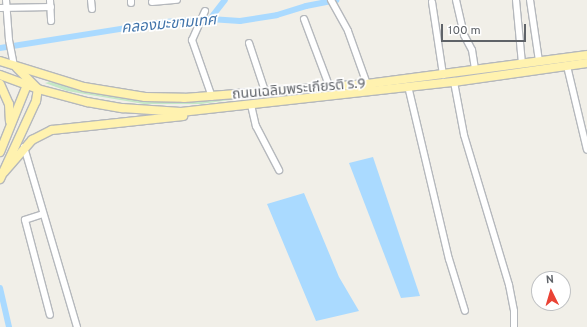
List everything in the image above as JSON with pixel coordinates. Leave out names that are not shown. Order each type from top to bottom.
[{"type":"main road","name":"ถนนเฉลิมพระเกียรติ ร.9","points":[[0,61],[49,78],[145,97],[212,97],[265,91],[330,88],[443,74],[453,78],[475,70],[587,55]]},
{"type":"main road","name":"ถนนเฉลิมพระเกียรติ ร.9","points":[[0,75],[87,102],[122,108],[181,112],[251,105],[408,86],[453,78],[587,63]]},
{"type":"main road","points":[[2,175],[36,101],[32,86],[14,66]]},
{"type":"main road","points":[[0,152],[10,126],[32,86],[49,78]]},
{"type":"main road","points":[[0,84],[9,104],[10,126]]},
{"type":"main road","points":[[2,175],[24,147],[39,135],[52,130],[135,122],[205,110]]},
{"type":"street","points":[[6,0],[3,8],[10,52],[14,66]]},
{"type":"street","points":[[50,0],[51,21]]},
{"type":"street","points":[[91,0],[92,9]]},
{"type":"street","points":[[152,2],[177,0]]},
{"type":"street","points":[[331,0],[337,8],[367,84]]},
{"type":"street","points":[[456,0],[464,35],[472,50],[475,70]]},
{"type":"street","points":[[516,0],[522,64]]},
{"type":"street","points":[[530,0],[539,62]]},
{"type":"street","points":[[432,2],[443,74]]},
{"type":"street","points":[[3,8],[51,7]]},
{"type":"street","points":[[205,11],[204,19],[195,32],[192,40],[212,97]]},
{"type":"street","points":[[304,19],[330,88]]},
{"type":"street","points":[[249,43],[265,91]]},
{"type":"street","points":[[567,66],[587,150]]},
{"type":"street","points":[[453,78],[464,135],[509,285],[514,311],[514,327]]},
{"type":"street","points":[[408,86],[448,259],[465,311]]},
{"type":"street","points":[[251,105],[256,126],[279,170]]},
{"type":"street","points":[[24,147],[42,214],[77,327]]},
{"type":"street","points":[[42,214],[25,220],[50,315]]},
{"type":"green space","points":[[49,82],[137,99],[272,94],[201,104],[144,104],[67,91],[45,83]]},
{"type":"water","points":[[373,157],[420,296],[401,298],[349,163]]},
{"type":"water","points":[[304,193],[339,277],[359,311],[316,321],[267,204]]},
{"type":"waterway","points":[[210,19],[225,0]]},
{"type":"waterway","name":"คลองมะขามเทศ","points":[[0,48],[165,22],[210,19],[240,21],[277,15],[306,6],[336,0]]},
{"type":"waterway","points":[[0,288],[9,327]]}]
